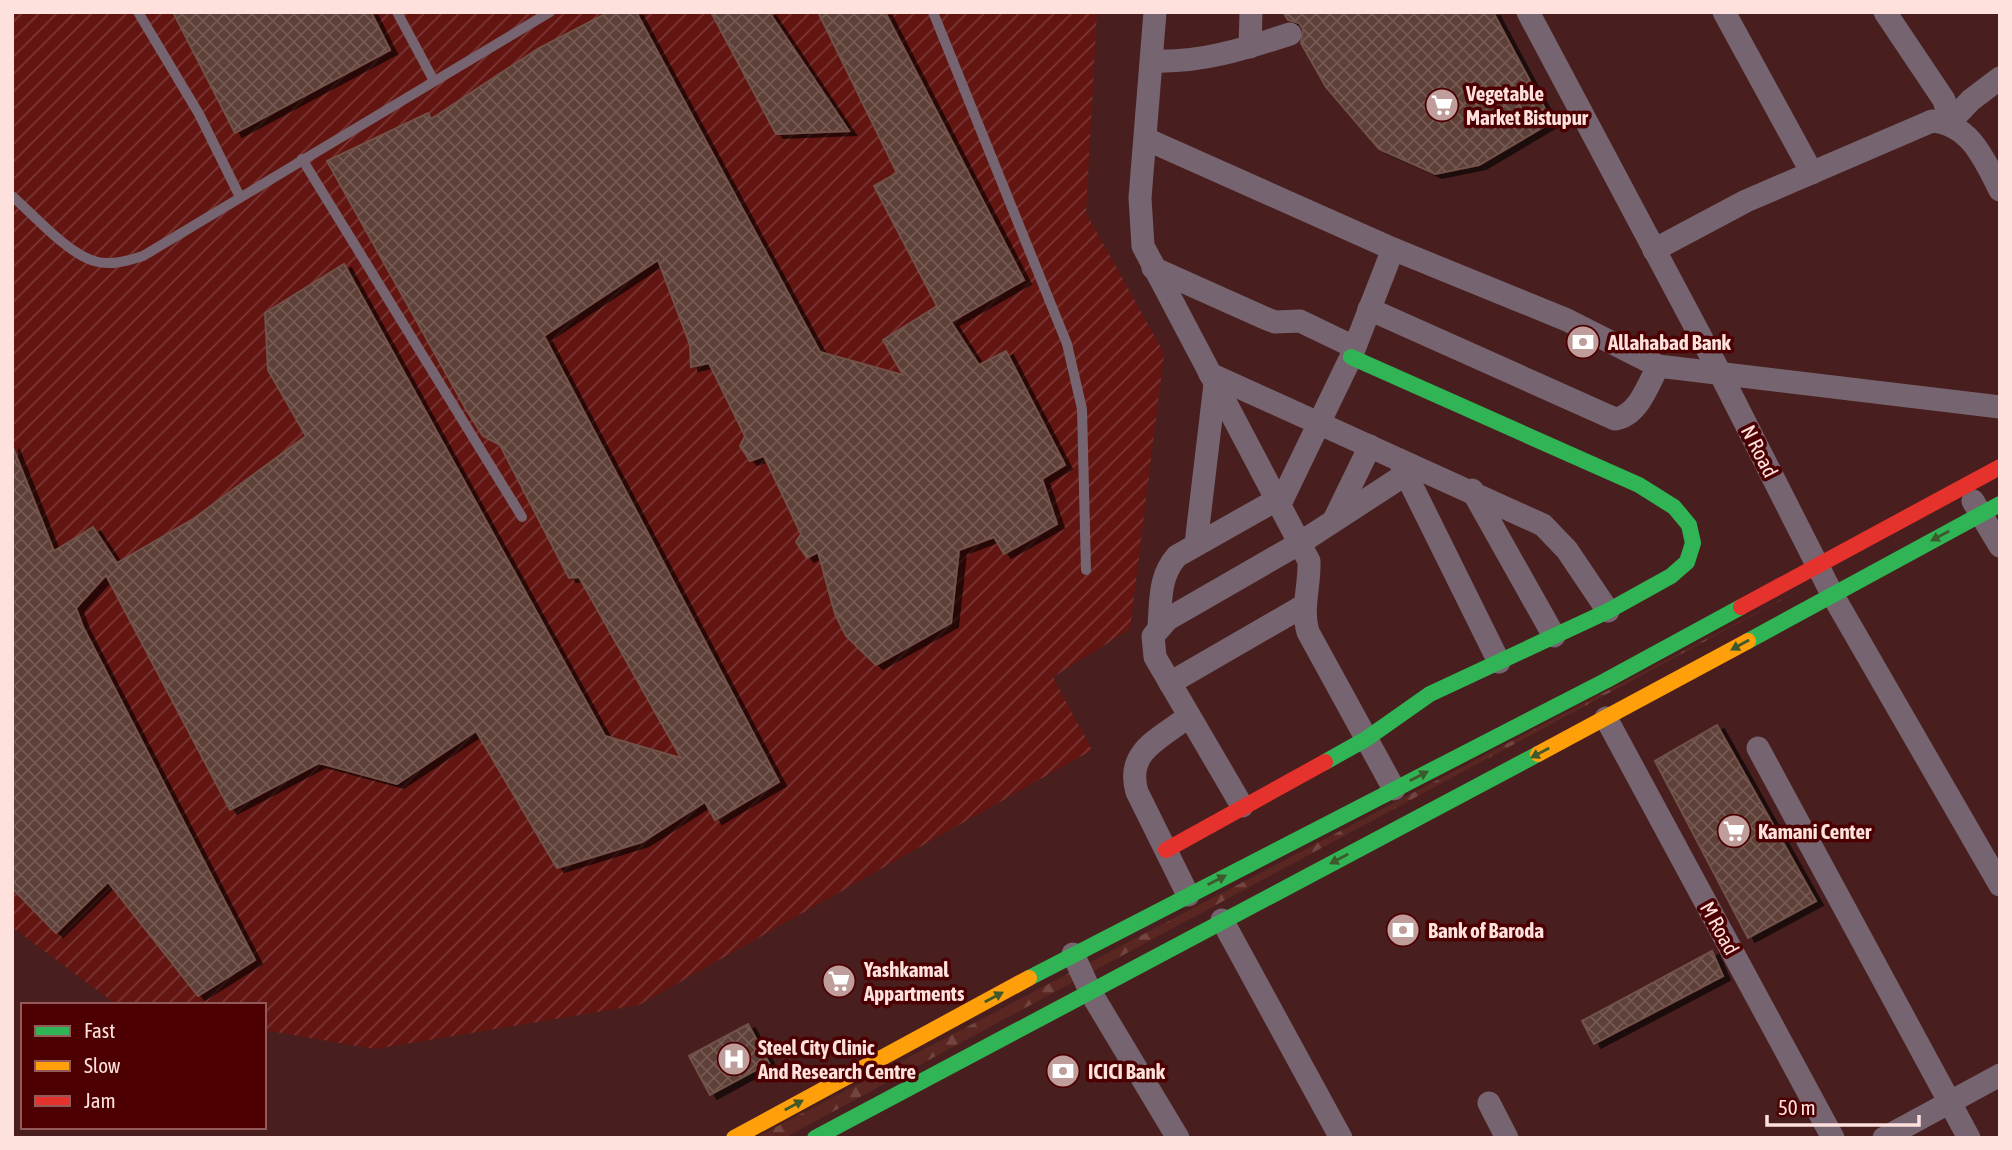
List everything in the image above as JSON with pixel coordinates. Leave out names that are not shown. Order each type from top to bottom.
[{"type":"street","points":[[1155,12],[1139,223],[1143,246],[1309,561],[1310,581],[1303,614],[1308,632],[1394,789]]},
{"type":"street","points":[[1250,47],[1251,12]]},
{"type":"street","name":"N Road","points":[[1528,12],[1720,373],[1816,565],[2000,885]]},
{"type":"street","points":[[1724,12],[1812,173]]},
{"type":"street","points":[[1885,12],[1944,100],[1950,122],[1969,138],[2000,190]]},
{"type":"street","points":[[1152,61],[1184,62],[1250,47],[1290,34]]},
{"type":"street","points":[[1654,250],[1746,201],[1932,121],[1950,122],[1971,100],[2000,78]]},
{"type":"street","points":[[1146,139],[1393,249],[1567,320],[1658,366],[2000,407]]},
{"type":"street","points":[[1242,806],[1170,683],[1152,646],[1160,626],[1162,581],[1168,566],[1196,544],[1279,502],[1320,424],[1353,352],[1393,249]]},
{"type":"street","points":[[1153,268],[1275,322],[1300,321],[1353,352],[1639,485],[1674,507],[1689,525],[1693,542],[1687,562],[1671,576],[1608,611],[1430,694],[1366,738],[1166,850]]},
{"type":"street","points":[[1369,309],[1615,419],[1626,418],[1634,410],[1658,366]]},
{"type":"street","points":[[1212,379],[1370,446],[1402,466],[1472,491],[1543,525],[1567,550],[1608,611]]},
{"type":"street","points":[[1196,544],[1212,379]]},
{"type":"street","points":[[1334,520],[1370,446]]},
{"type":"street","points":[[1160,626],[1300,543],[1334,520],[1402,466]]},
{"type":"street","points":[[1402,466],[1499,662]]},
{"type":"street","points":[[734,1138],[1073,954],[1605,681],[2000,467]]},
{"type":"street","points":[[1964,486],[1990,509],[2000,546]]},
{"type":"street","points":[[1472,491],[1554,636]]},
{"type":"street","points":[[829,1134],[1222,920],[1606,718],[1990,509]]},
{"type":"street","points":[[1170,683],[1305,604]]},
{"type":"street","points":[[1188,895],[1137,792],[1132,775],[1134,763],[1146,749],[1189,716]]},
{"type":"street","name":"M Road","points":[[1606,718],[1833,1138]]},
{"type":"street","points":[[1758,748],[1969,1138]]},
{"type":"street","points":[[1222,920],[1341,1138]]},
{"type":"street","points":[[1073,954],[1091,993],[1178,1138]]},
{"type":"street","points":[[1884,1138],[2000,1074]]},
{"type":"street","points":[[1489,1103],[1507,1138]]},
{"type":"lane","points":[[138,12],[198,114],[240,197]]},
{"type":"lane","points":[[397,12],[434,81]]},
{"type":"lane","points":[[12,196],[71,247],[94,261],[119,263],[143,256],[551,12]]},
{"type":"lane","points":[[933,12],[1067,344],[1082,409],[1086,570]]},
{"type":"lane","points":[[302,159],[523,517]]},
{"type":"shaded area","points":[[12,12],[1097,12],[1086,213],[1164,353],[1130,629],[1053,677],[1092,750],[639,1005],[375,1049],[266,1030],[266,1003],[114,1003],[12,927]]},
{"type":"green space","points":[[1809,585],[784,1138],[755,1138]]},
{"type":"building","points":[[173,12],[371,12],[390,50],[235,133]]},
{"type":"building","points":[[609,12],[636,12],[820,352],[903,375],[883,340],[937,306],[874,186],[897,173],[818,12],[885,12],[1024,280],[951,322],[979,365],[1006,351],[1065,465],[1042,479],[1057,524],[1004,554],[994,537],[959,550],[951,623],[876,665],[846,636],[835,614],[818,552],[807,558],[796,542],[801,534],[764,456],[750,461],[740,446],[745,436],[709,363],[691,367],[690,345],[658,260],[544,336],[779,782],[715,820],[705,802],[642,842],[557,868],[476,731],[397,784],[319,763],[230,810],[106,575],[76,608],[83,627],[255,960],[198,996],[108,882],[56,933],[12,888],[12,445],[54,551],[93,527],[117,563],[193,519],[306,436],[268,370],[265,313],[344,264],[605,736],[681,758],[579,577],[569,578],[500,445],[483,436],[467,411],[327,161],[428,113],[431,119],[539,48]]},
{"type":"building","points":[[711,12],[769,12],[849,131],[776,134]]},
{"type":"building","name":"Vegetable Market Bistupur","points":[[1283,12],[1493,12],[1552,122],[1479,165],[1435,174],[1379,149],[1326,87],[1301,43],[1303,29],[1299,23],[1288,20]]},
{"type":"building","name":"Kamani Center","points":[[1717,725],[1816,901],[1748,938],[1655,761]]},
{"type":"building","points":[[1712,951],[1723,976],[1594,1044],[1582,1021]]},
{"type":"building","points":[[748,1024],[769,1063],[710,1095],[689,1056]]},
{"type":"traffic: fast","points":[[1325,762],[1366,739],[1430,694],[1608,611],[1671,576],[1687,562],[1693,543],[1689,525],[1674,507],[1639,485],[1351,357]]},
{"type":"traffic: fast","points":[[1748,641],[2000,504]]},
{"type":"traffic: fast","points":[[1029,978],[1605,681],[1741,607]]},
{"type":"traffic: fast","points":[[815,1138],[1538,754]]},
{"type":"traffic: slow","points":[[1538,754],[1748,641]]},
{"type":"traffic: slow","points":[[734,1138],[1029,978]]},
{"type":"traffic: jam","points":[[1741,607],[2000,467]]},
{"type":"traffic: jam","points":[[1166,850],[1325,762]]},
{"type":"place","name":"Vegetable Market Bistupur","points":[[1442,105]]},
{"type":"place","name":"Allahabad Bank","points":[[1583,342]]},
{"type":"place","name":"Kamani Center","points":[[1734,831]]},
{"type":"place","name":"Bank of Baroda","points":[[1403,930]]},
{"type":"place","name":"Yashkamal Appartments","points":[[839,981]]},
{"type":"place","name":"Steel City Clinic And Research Centre","points":[[734,1059]]},
{"type":"place","name":"ICICI Bank","points":[[1063,1071]]}]
